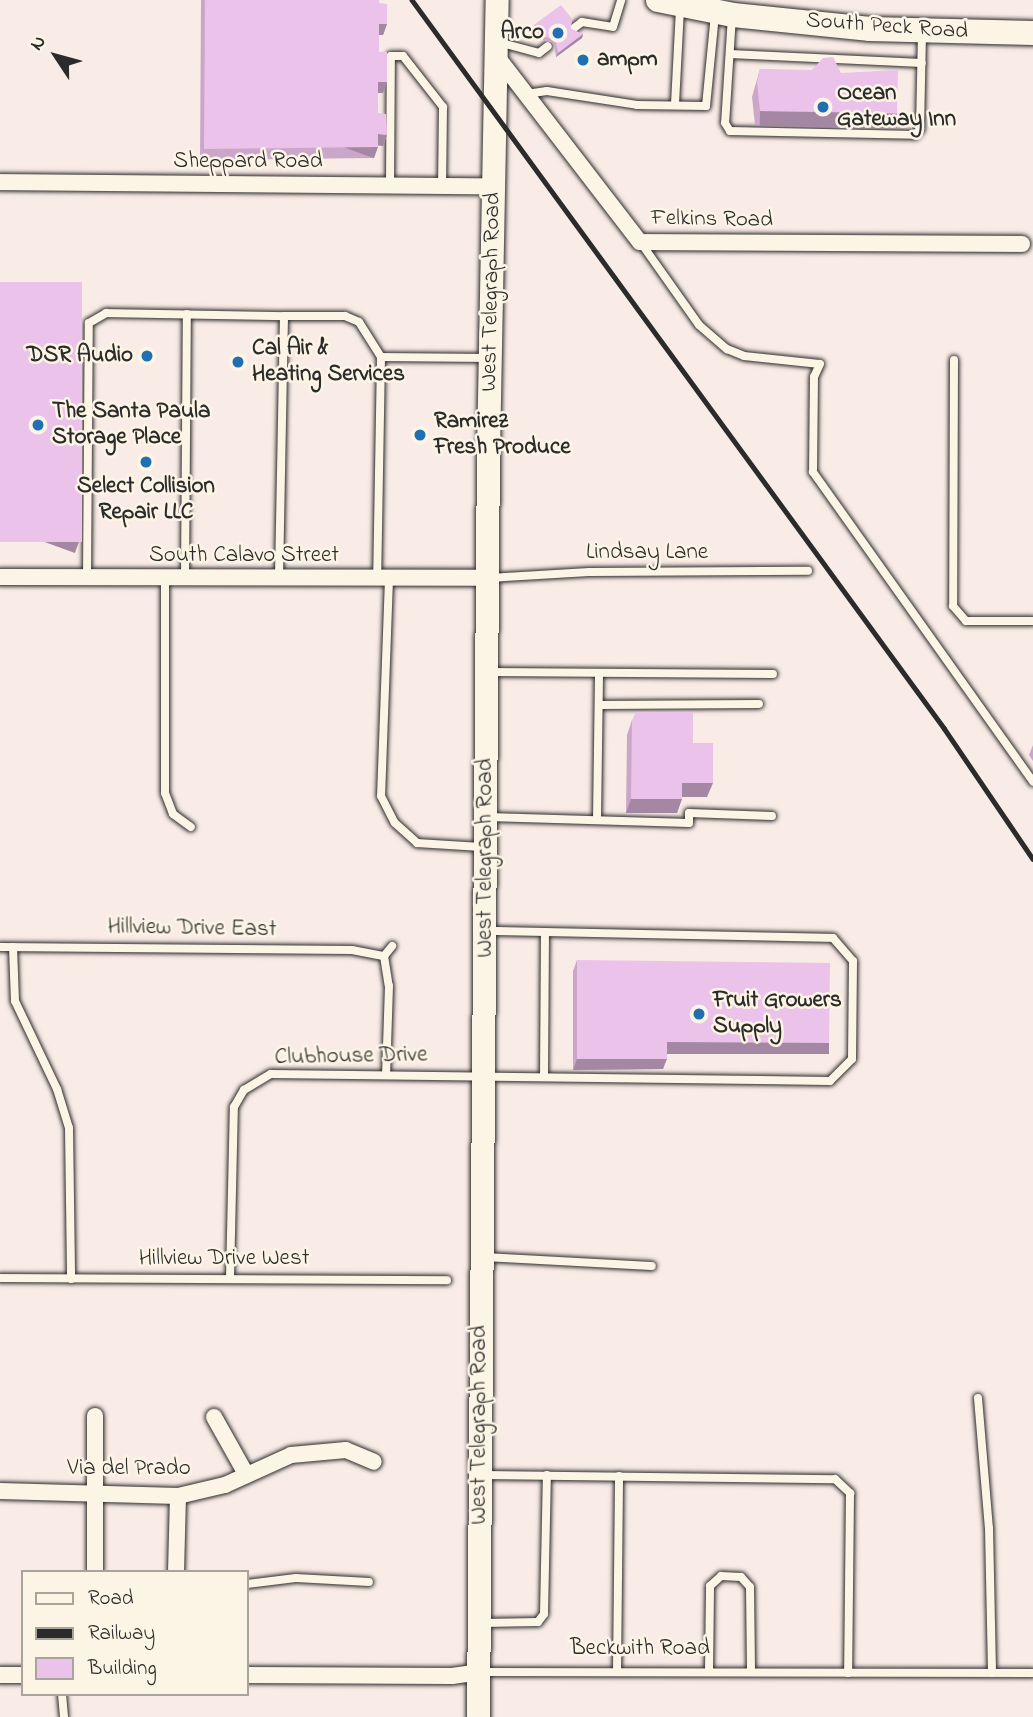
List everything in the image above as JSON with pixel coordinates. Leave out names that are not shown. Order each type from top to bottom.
[{"type":"main road","name":"West Telegraph Road","points":[[478,1717],[481,1257],[488,931],[484,848],[497,0]]},
{"type":"main road","name":"South Peck Road","points":[[669,3],[724,14],[922,32],[1033,33]]},
{"type":"street","name":"Felkins Road","points":[[495,48],[526,94],[640,242],[1021,244]]},
{"type":"street","name":"Sheppard Road","points":[[0,182],[495,186]]},
{"type":"street","name":"South Calavo Street","points":[[0,578],[487,578]]},
{"type":"street","points":[[95,1416],[95,1570]]},
{"type":"street","points":[[214,1417],[246,1474]]},
{"type":"street","name":"Via del Prado","points":[[0,1491],[178,1496],[225,1485],[291,1455],[346,1450],[374,1462]]},
{"type":"street","points":[[176,1570],[178,1496]]},
{"type":"street","name":"Beckwith Road","points":[[248,1675],[452,1676],[479,1672]]},
{"type":"street","points":[[0,1675],[21,1675]]},
{"type":"lane","points":[[574,28],[582,22],[613,27],[621,0]]},
{"type":"lane","points":[[669,3],[675,104]]},
{"type":"lane","points":[[724,14],[730,54],[725,123],[730,131],[915,135],[920,129],[922,32]]},
{"type":"lane","points":[[526,94],[547,91],[637,105],[706,106],[724,14]]},
{"type":"lane","points":[[495,48],[539,53],[548,46]]},
{"type":"lane","points":[[730,54],[922,63]]},
{"type":"lane","points":[[390,185],[391,56],[403,56],[443,107],[442,186]]},
{"type":"lane","points":[[640,242],[699,325],[727,349],[744,356],[820,364],[814,377],[813,472],[1033,782]]},
{"type":"lane","points":[[87,578],[89,323],[106,313],[345,316],[359,321],[381,357],[381,796],[395,822],[418,844],[484,848]]},
{"type":"lane","points":[[185,578],[187,314]]},
{"type":"lane","points":[[279,579],[284,316]]},
{"type":"lane","points":[[381,357],[490,358]]},
{"type":"lane","points":[[954,360],[953,606],[966,621],[1033,621]]},
{"type":"lane","name":"Lindsay Lane","points":[[487,578],[589,572],[808,571]]},
{"type":"lane","points":[[165,578],[165,793],[173,814],[191,827]]},
{"type":"lane","points":[[486,672],[598,675],[773,674]]},
{"type":"lane","points":[[597,819],[598,675]]},
{"type":"lane","points":[[599,705],[758,704]]},
{"type":"lane","points":[[485,817],[689,822],[689,813],[772,816]]},
{"type":"lane","name":"Clubhouse Drive","points":[[230,1278],[232,1117],[244,1090],[271,1074],[830,1080],[852,1059],[853,961],[833,938],[488,931]]},
{"type":"lane","points":[[544,1076],[545,932]]},
{"type":"lane","points":[[386,1075],[389,977],[384,956],[392,946]]},
{"type":"lane","name":"Hillview Drive East","points":[[0,947],[352,950],[384,956]]},
{"type":"lane","points":[[13,947],[15,1000],[57,1089],[69,1128],[71,1279]]},
{"type":"lane","points":[[481,1257],[652,1266]]},
{"type":"lane","name":"Hillview Drive West","points":[[0,1278],[447,1280]]},
{"type":"lane","points":[[978,1398],[989,1528],[992,1673]]},
{"type":"lane","points":[[480,1475],[835,1479],[845,1485],[850,1493],[848,1672]]},
{"type":"lane","points":[[479,1623],[538,1622],[544,1614],[547,1475]]},
{"type":"lane","points":[[617,1672],[619,1476]]},
{"type":"lane","points":[[709,1672],[710,1586],[721,1576],[741,1577],[750,1587],[751,1672]]},
{"type":"lane","points":[[248,1584],[296,1578],[369,1582]]},
{"type":"lane","name":"Beckwith Road","points":[[479,1672],[1033,1673]]},
{"type":"lane","points":[[62,1696],[64,1717]]},
{"type":"building","points":[[205,0],[379,0],[379,3],[387,4],[387,24],[379,24],[379,52],[387,52],[387,82],[378,82],[378,113],[386,114],[387,135],[378,134],[378,147],[204,149]]},
{"type":"building","name":"Arco","points":[[561,5],[572,19],[571,29],[583,34],[558,53],[555,39],[545,37],[535,24]]},
{"type":"building","name":"Ocean Gateway Inn","points":[[833,57],[841,73],[898,70],[897,113],[760,111],[757,82],[760,69],[812,70],[823,58]]},
{"type":"building","name":"The Santa Paula Storage Place","points":[[0,282],[82,282],[82,542],[0,542]]},
{"type":"building","points":[[636,712],[693,712],[693,743],[713,743],[713,783],[682,783],[682,799],[631,799],[632,720]]},
{"type":"building","name":"Fruit Growers Supply","points":[[577,960],[830,963],[829,1043],[667,1042],[667,1059],[577,1059]]},
{"type":"railway","points":[[412,0],[944,728],[1033,859]]},
{"type":"place","name":"Arco","points":[[558,33]]},
{"type":"place","name":"ampm","points":[[583,60]]},
{"type":"place","name":"Ocean Gateway Inn","points":[[823,107]]},
{"type":"place","name":"DSR Audio","points":[[147,356]]},
{"type":"place","name":"Cal Air & Heating Services","points":[[238,362]]},
{"type":"place","name":"The Santa Paula Storage Place","points":[[38,425]]},
{"type":"place","name":"Ramirez Fresh Produce","points":[[420,435]]},
{"type":"place","name":"Select Collision Repair LLC","points":[[146,462]]},
{"type":"place","name":"Fruit Growers Supply","points":[[699,1014]]}]
